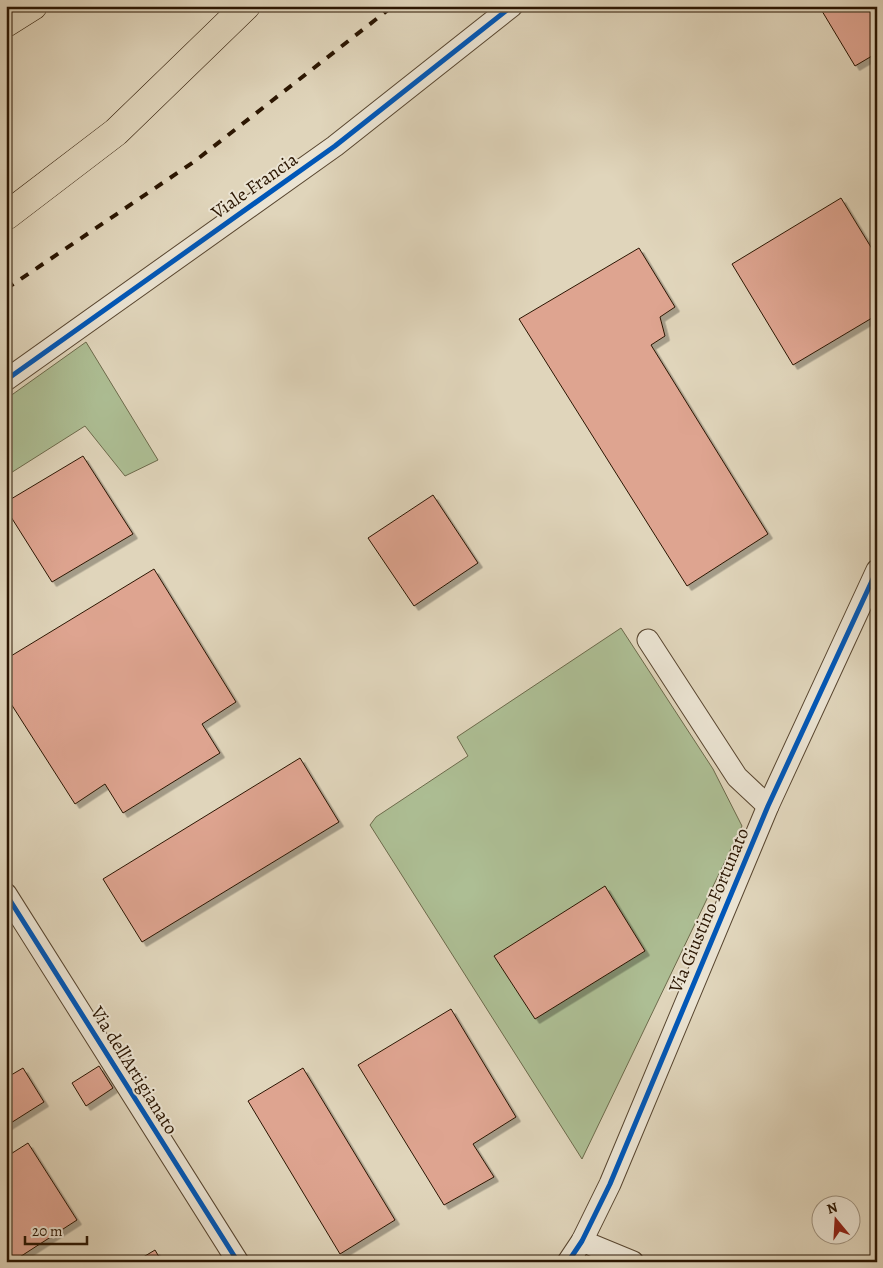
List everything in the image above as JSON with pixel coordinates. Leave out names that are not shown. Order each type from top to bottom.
[{"type":"main road","points":[[6,23],[33,6]]},
{"type":"main road","points":[[6,216],[116,132],[246,6]]},
{"type":"street","name":"Viale Francia","points":[[6,380],[334,146],[512,6]]},
{"type":"street","name":"Via Giustino Fortunato","points":[[568,1262],[582,1241],[610,1184],[768,806],[877,570]]},
{"type":"street","points":[[648,640],[737,777],[768,806]]},
{"type":"street","name":"Via dell'Artigianato","points":[[6,894],[238,1262]]},
{"type":"street","points":[[582,1241],[633,1262]]},
{"type":"green space","points":[[86,342],[158,460],[125,476],[85,426],[6,476],[6,399]]},
{"type":"green space","points":[[621,628],[713,769],[742,826],[582,1159],[370,825],[376,817],[468,756],[457,737]]},
{"type":"building","points":[[819,6],[877,6],[877,53],[855,66]]},
{"type":"building","points":[[841,198],[877,257],[877,315],[793,365],[732,264]]},
{"type":"building","points":[[639,248],[675,307],[660,317],[665,336],[651,345],[768,534],[687,586],[519,319]]},
{"type":"building","points":[[83,456],[133,534],[52,582],[6,509],[6,502]]},
{"type":"building","points":[[433,495],[478,563],[414,606],[368,538]]},
{"type":"building","points":[[154,569],[236,702],[202,724],[220,753],[123,813],[105,784],[75,804],[6,696],[6,659]]},
{"type":"building","points":[[300,758],[339,822],[142,942],[103,879]]},
{"type":"building","points":[[605,886],[645,951],[535,1019],[494,956]]},
{"type":"building","points":[[451,1009],[516,1117],[473,1144],[494,1177],[444,1205],[358,1065]]},
{"type":"building","points":[[99,1066],[113,1088],[86,1106],[72,1083]]},
{"type":"building","points":[[23,1068],[44,1102],[6,1126],[6,1078]]},
{"type":"building","points":[[303,1068],[395,1220],[340,1254],[248,1101]]},
{"type":"building","points":[[28,1143],[77,1220],[12,1262],[6,1262],[6,1157]]},
{"type":"building","points":[[6,1144],[12,1154],[6,1157]]},
{"type":"building","points":[[155,1250],[162,1262],[135,1262]]},
{"type":"railway","points":[[6,289],[195,161],[393,6]]},
{"type":"cycle path","points":[[6,380],[335,146],[512,6]]},
{"type":"cycle path","points":[[568,1262],[582,1241],[610,1184],[768,806],[877,570]]},
{"type":"cycle path","points":[[6,894],[238,1262]]}]
